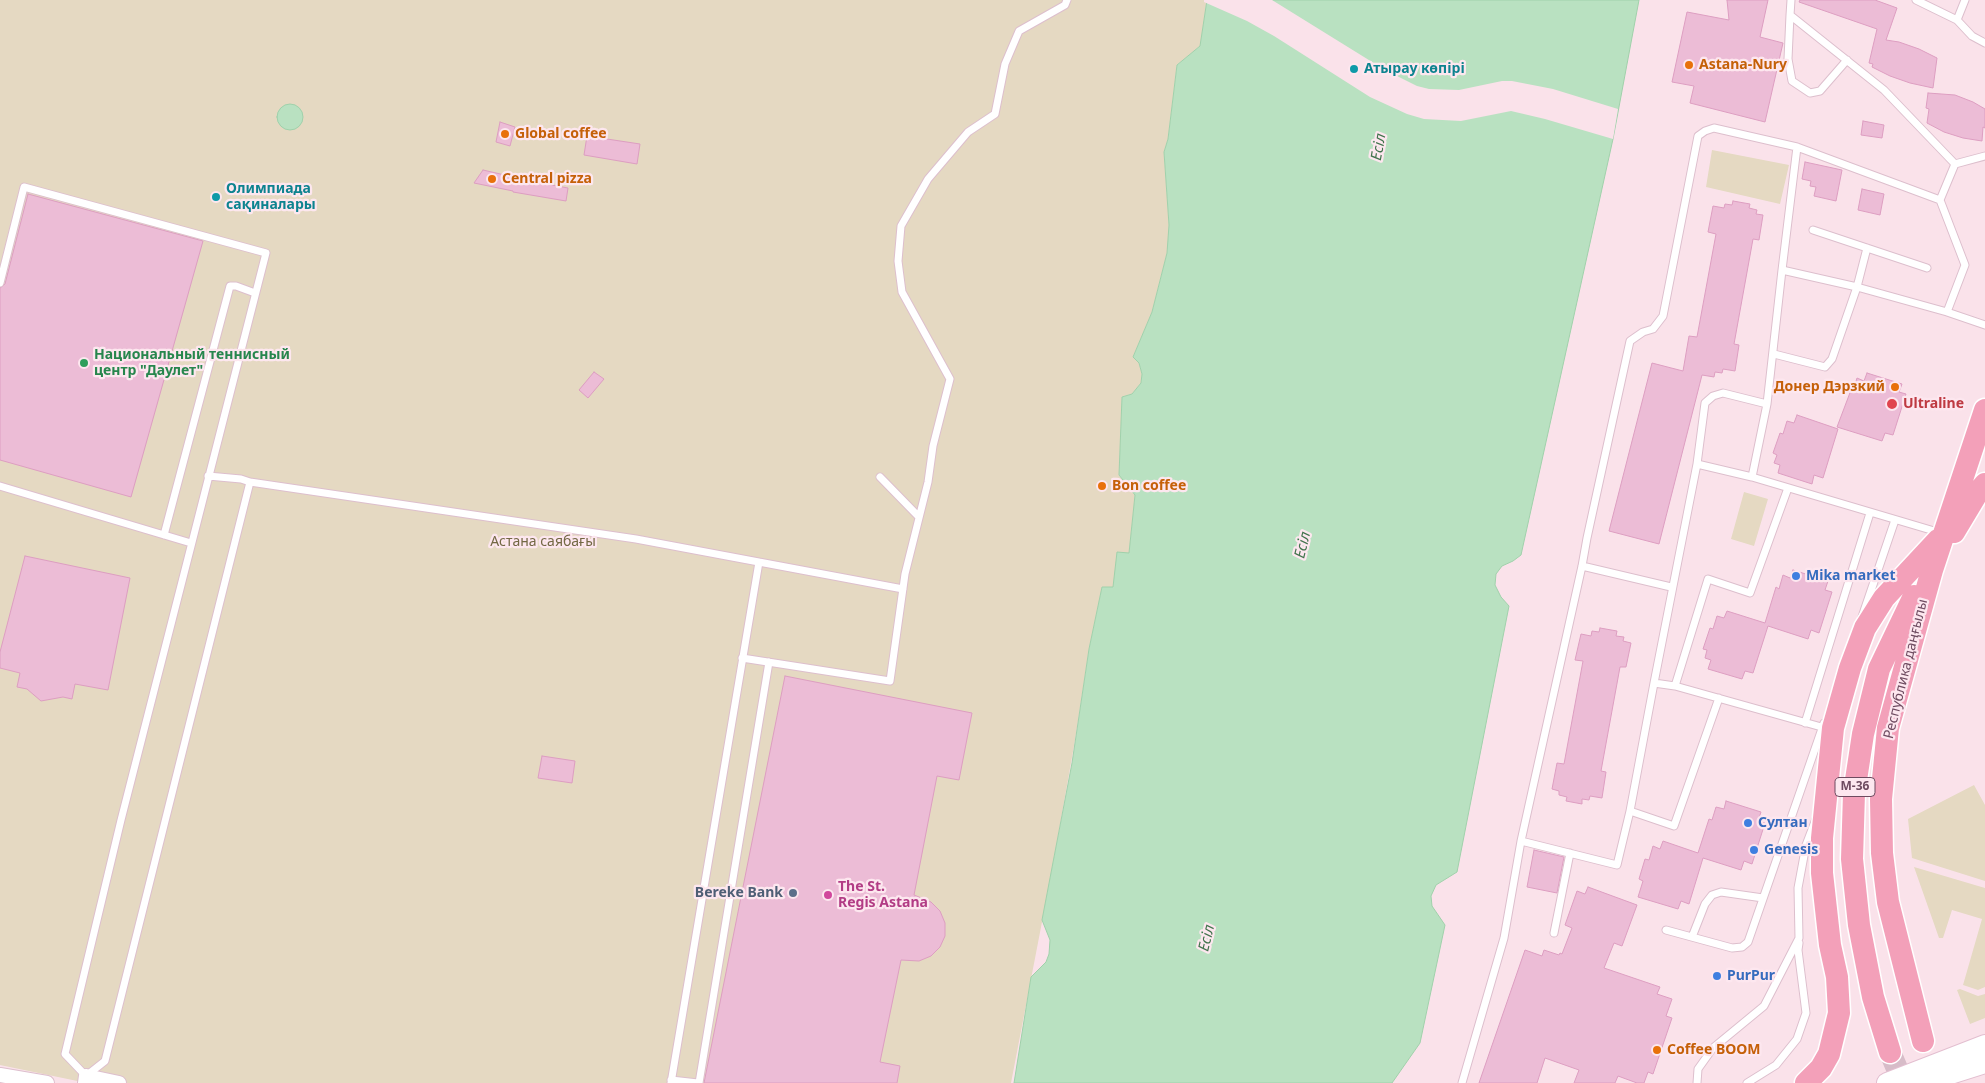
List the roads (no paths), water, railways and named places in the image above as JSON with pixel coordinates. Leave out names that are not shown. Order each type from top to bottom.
[{"type":"main road","name":"Республика даңғылы","points":[[1923,1041],[1888,902],[1882,853],[1881,799],[1888,728],[1932,570],[1985,410]]},
{"type":"main road","points":[[1932,570],[1978,492],[1985,484]]},
{"type":"main road","name":"Республика даңғылы","points":[[1890,1052],[1873,997],[1858,925],[1852,859],[1854,792],[1863,734],[1879,669],[1944,534]]},
{"type":"main road","points":[[1806,1083],[1821,1068],[1829,1054],[1839,1013],[1837,977],[1826,916],[1822,873],[1827,725],[1865,628],[1884,598],[1944,534]]},
{"type":"main road","points":[[1887,1083],[1985,1045]]},
{"type":"main road","points":[[1920,1083],[1985,1062]]},
{"type":"street","points":[[0,1075],[28,1082],[47,1083]]},
{"type":"street","points":[[86,1080],[119,1083]]},
{"type":"lane","points":[[742,658],[890,681],[903,589],[928,482],[933,446],[950,379],[902,292],[898,261],[901,226],[928,180],[968,132],[996,114],[1005,64],[1019,31],[1065,5],[1067,0]]},
{"type":"lane","points":[[1791,0],[1788,59],[1792,81],[1810,93],[1820,91],[1847,60]]},
{"type":"lane","points":[[1916,0],[1956,20],[1972,36],[1985,43]]},
{"type":"lane","points":[[1956,20],[1965,0]]},
{"type":"lane","points":[[1790,16],[1884,90],[1955,164]]},
{"type":"lane","points":[[1462,1083],[1504,938],[1521,841],[1630,340],[1642,332],[1653,329],[1663,316],[1698,136],[1714,128],[1797,147],[1940,200]]},
{"type":"lane","points":[[1752,477],[1767,404],[1774,354],[1797,147]]},
{"type":"lane","points":[[1955,164],[1985,156]]},
{"type":"lane","points":[[1947,312],[1965,265],[1940,200],[1955,164]]},
{"type":"lane","points":[[0,283],[24,187],[266,253],[124,810],[65,1054],[86,1080],[105,1061],[250,482]]},
{"type":"lane","points":[[1813,230],[1927,268]]},
{"type":"lane","points":[[1774,354],[1825,367],[1832,359],[1858,287],[1867,248]]},
{"type":"lane","points":[[1782,270],[1858,287],[1947,312],[1985,325]]},
{"type":"lane","points":[[164,535],[230,286],[233,285],[255,293]]},
{"type":"lane","points":[[1521,841],[1617,864],[1630,812],[1697,464],[1706,403],[1713,396],[1723,393],[1767,404]]},
{"type":"lane","points":[[1697,464],[1752,477],[1944,534]]},
{"type":"lane","points":[[208,476],[241,479],[250,482],[636,539],[903,589]]},
{"type":"lane","points":[[880,476],[919,517]]},
{"type":"lane","points":[[0,486],[192,543]]},
{"type":"lane","points":[[1675,686],[1708,579],[1750,593],[1788,488]]},
{"type":"lane","points":[[1805,723],[1870,513]]},
{"type":"lane","points":[[1832,701],[1895,520]]},
{"type":"lane","points":[[759,562],[671,1081],[698,1083],[769,662]]},
{"type":"lane","points":[[1582,566],[1672,586]]},
{"type":"lane","points":[[1654,682],[1675,686],[1805,723],[1827,725],[1748,942],[1742,947],[1732,948],[1666,930]]},
{"type":"lane","points":[[1630,812],[1674,826],[1719,698]]},
{"type":"lane","points":[[1746,1083],[1776,1065],[1797,1039],[1806,1013],[1798,950],[1798,888],[1808,836],[1825,801]]},
{"type":"lane","points":[[1554,933],[1570,853]]},
{"type":"lane","points":[[1692,937],[1705,904],[1712,895],[1721,892],[1764,898]]},
{"type":"lane","points":[[1698,1083],[1698,1069],[1713,1048],[1764,1006],[1799,938]]},
{"type":"water","name":"Есіл","points":[[1207,0],[1639,0],[1613,139],[1521,555],[1502,566],[1496,574],[1495,585],[1501,597],[1509,606],[1457,872],[1436,885],[1431,896],[1432,906],[1445,925],[1420,1043],[1392,1083],[1014,1083],[1031,977],[1046,962],[1049,954],[1050,940],[1042,920],[1072,763],[1089,649],[1102,587],[1113,587],[1117,552],[1129,553],[1135,495],[1119,475],[1122,397],[1132,394],[1141,383],[1142,374],[1139,363],[1133,357],[1152,312],[1167,253],[1169,225],[1164,152],[1168,139],[1177,65],[1200,46]]},
{"type":"water","points":[[290,104],[299,108],[303,117],[299,126],[290,130],[281,126],[277,117],[281,108]]},
{"type":"tunnel","points":[[1890,1052],[1903,1083]]},
{"type":"place","name":"Astana-Nury","points":[[1689,65]]},
{"type":"place","name":"Атырау көпірі","points":[[1354,69]]},
{"type":"place","name":"Global coffee","points":[[505,134]]},
{"type":"place","name":"Central pizza","points":[[492,179]]},
{"type":"place","name":"Олимпиада сақиналары","points":[[216,197]]},
{"type":"place","name":"Национальный теннисный центр \"Даулет\"","points":[[84,363]]},
{"type":"place","name":"Донер Дэрзкий","points":[[1895,387]]},
{"type":"place","name":"Ultraline","points":[[1892,404]]},
{"type":"place","name":"Bon coffee","points":[[1102,486]]},
{"type":"place","name":"Mika market","points":[[1796,576]]},
{"type":"place","name":"Султан","points":[[1748,823]]},
{"type":"place","name":"Genesis","points":[[1754,850]]},
{"type":"place","name":"Bereke Bank","points":[[793,893]]},
{"type":"place","name":"The St. Regis Astana","points":[[828,895]]},
{"type":"place","name":"PurPur","points":[[1717,976]]},
{"type":"place","name":"Coffee BOOM","points":[[1657,1050]]},
{"type":"park label","name":"Астана саябағы","points":[[543,542]]}]
